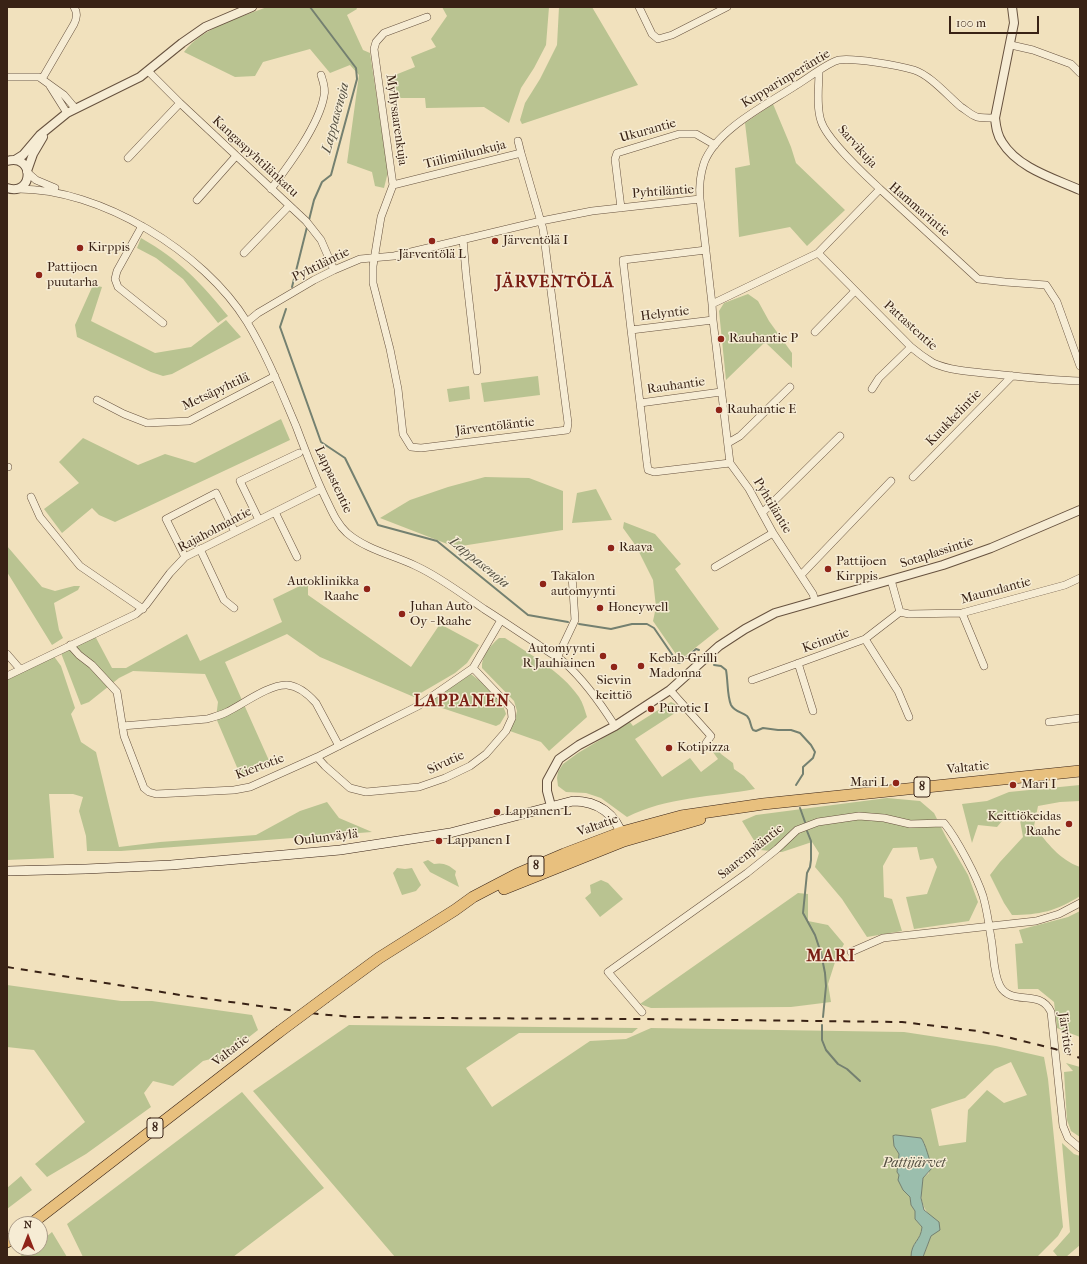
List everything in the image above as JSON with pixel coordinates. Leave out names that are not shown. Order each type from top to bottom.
[{"type":"highway","name":"Valtatie","points":[[41,1216],[279,1032],[379,958],[473,897],[517,874],[564,854],[623,837],[682,816],[763,804],[1080,771]]},
{"type":"main road","name":"Oulunväylä","points":[[7,871],[171,865],[340,850],[450,833],[573,801],[592,803],[606,811],[612,817],[623,837]]},
{"type":"street","points":[[42,79],[74,24],[77,15],[74,7]]},
{"type":"street","points":[[639,7],[652,34],[658,39],[672,35],[727,7]]},
{"type":"street","points":[[1012,7],[1014,23],[1011,45],[995,118],[997,132],[1002,142],[1015,157],[1038,172],[1080,190]]},
{"type":"street","points":[[10,160],[23,155],[40,135],[67,113],[131,82],[148,71],[196,33],[219,20],[248,8]]},
{"type":"street","name":"Myllysaarenkuja","points":[[374,258],[381,218],[393,185],[374,50],[376,42],[384,33],[427,17]]},
{"type":"street","points":[[1011,45],[1033,50],[1071,64],[1080,73]]},
{"type":"street","name":"Kupparinperäntie","points":[[700,199],[699,187],[704,162],[715,145],[727,132],[744,119],[838,60],[859,60],[915,71],[924,75],[976,117],[995,118]]},
{"type":"street","name":"Kangaspyhtilänkatu","points":[[148,71],[288,206],[306,220],[321,240],[334,270]]},
{"type":"street","name":"Sarvikuja","points":[[819,71],[819,108],[821,120],[826,131],[880,189]]},
{"type":"street","points":[[271,189],[290,164],[316,119],[325,95],[324,82],[321,74]]},
{"type":"street","points":[[7,76],[35,77],[42,79],[64,96],[75,108]]},
{"type":"street","points":[[49,84],[67,113]]},
{"type":"street","points":[[128,158],[180,103]]},
{"type":"street","points":[[11,190],[25,184],[28,178],[32,154],[49,128]]},
{"type":"street","name":"Ukurantie","points":[[621,208],[615,159],[617,153],[679,134],[696,134],[715,145]]},
{"type":"street","points":[[518,141],[521,154]]},
{"type":"street","name":"Tiilimiilunkuja","points":[[393,185],[521,154],[541,221]]},
{"type":"street","points":[[196,200],[236,156]]},
{"type":"street","points":[[10,160],[23,163],[28,172]]},
{"type":"street","name":"Lappastentie","points":[[28,172],[41,183],[81,200],[115,212],[142,226],[171,244],[206,273],[226,294],[247,322],[275,376],[321,489],[336,519],[347,532],[363,544],[386,555],[415,565],[437,578],[564,662],[584,682],[615,726]]},
{"type":"street","name":"Hammarintie","points":[[712,304],[818,253],[880,189],[978,279],[1046,285],[1057,302],[1080,366]]},
{"type":"street","name":"Lappastentie","points":[[11,190],[42,190],[81,200]]},
{"type":"street","name":"Pyhtiläntie","points":[[247,322],[264,310],[334,270],[360,259],[394,256],[541,221],[592,211],[700,199],[730,463],[749,489],[773,533],[813,594],[815,601]]},
{"type":"street","points":[[244,253],[288,206]]},
{"type":"street","name":"Järventöläntie","points":[[374,258],[372,271],[373,283],[390,349],[398,389],[403,434],[411,447],[421,448],[567,430],[568,423],[560,370],[544,233],[541,221]]},
{"type":"street","points":[[142,226],[117,271],[115,279],[118,287],[162,323]]},
{"type":"street","points":[[463,239],[477,371]]},
{"type":"street","name":"Helyntie","points":[[706,250],[623,260],[631,330],[713,320]]},
{"type":"street","name":"Pattastentie","points":[[818,253],[910,346],[922,356],[934,363],[950,368],[1012,376],[1046,380],[1080,381]]},
{"type":"street","points":[[815,332],[854,291]]},
{"type":"street","points":[[631,330],[640,403]]},
{"type":"street","points":[[872,388],[879,378],[910,346]]},
{"type":"street","name":"Metsäpyhtilä","points":[[97,400],[124,414],[147,423],[189,421],[275,376]]},
{"type":"street","name":"Kuukkelintie","points":[[913,477],[1012,376]]},
{"type":"street","points":[[728,443],[740,436],[790,386]]},
{"type":"street","name":"Rauhantie","points":[[721,392],[640,403],[648,470],[654,472],[730,463]]},
{"type":"street","points":[[762,513],[840,436]]},
{"type":"street","points":[[258,520],[240,481],[299,453]]},
{"type":"street","points":[[801,575],[891,481]]},
{"type":"street","name":"Rajaholmantie","points":[[7,676],[136,614],[143,609],[170,573],[185,558],[200,549],[321,489]]},
{"type":"street","points":[[185,558],[166,519],[216,493],[235,532]]},
{"type":"street","points":[[31,497],[40,518],[80,566],[143,609]]},
{"type":"street","name":"Sotaplassintie","points":[[551,806],[547,791],[547,781],[559,759],[579,744],[615,726],[670,690],[718,646],[745,629],[776,613],[943,565],[991,548],[1080,510]]},
{"type":"street","points":[[275,512],[297,557]]},
{"type":"street","points":[[715,567],[773,533]]},
{"type":"street","points":[[200,549],[224,600],[234,608]]},
{"type":"street","points":[[557,658],[575,620],[572,576]]},
{"type":"street","points":[[891,580],[900,612]]},
{"type":"street","name":"Maunulantie","points":[[900,612],[909,614],[962,614],[1079,582]]},
{"type":"street","name":"Keinutie","points":[[752,680],[865,639],[900,612]]},
{"type":"street","points":[[962,614],[984,666]]},
{"type":"street","name":"Kiertotie","points":[[70,645],[79,655],[92,665],[117,692],[126,743],[144,788],[149,792],[156,794],[242,789],[265,781],[339,746],[418,706],[474,668],[501,620]]},
{"type":"street","points":[[865,639],[898,691],[909,717]]},
{"type":"street","points":[[7,654],[20,669]]},
{"type":"street","points":[[798,663],[813,711]]},
{"type":"street","name":"Sivutie","points":[[317,757],[350,788],[366,792],[419,787],[446,778],[470,766],[486,754],[506,730],[512,718],[511,708],[474,668]]},
{"type":"street","points":[[122,726],[207,719],[228,712],[274,688],[289,685],[297,688],[316,703],[339,746]]},
{"type":"street","points":[[670,690],[711,736],[706,743]]},
{"type":"street","points":[[1049,722],[1080,718]]},
{"type":"street","name":"Saarenpääntie","points":[[642,1012],[608,972],[747,873],[777,849],[797,830],[818,822],[859,816],[884,818],[910,824],[944,824],[949,830],[980,889],[985,904],[989,926]]},
{"type":"street","points":[[851,952],[883,938],[1023,923],[1049,918],[1080,904]]},
{"type":"street","name":"Järvitie","points":[[989,926],[995,970],[1001,988],[1017,997],[1043,1001],[1046,1003],[1051,1012],[1063,1126],[1068,1138],[1080,1148]]},
{"type":"green space","points":[[267,7],[356,7],[357,9],[347,15],[363,50],[370,53],[388,172],[384,188],[375,186],[372,172],[347,163],[359,75],[350,65],[330,73],[310,49],[263,62],[255,76],[235,77],[184,52],[201,36],[222,24]]},
{"type":"green space","points":[[442,7],[549,7],[546,45],[521,88],[509,123],[484,107],[426,108],[425,98],[393,98],[390,77],[415,67],[411,57],[436,47],[431,39],[447,16]]},
{"type":"green space","points":[[559,7],[592,7],[638,85],[522,124],[520,120],[525,103],[540,79],[557,45]]},
{"type":"green space","points":[[773,104],[796,163],[845,210],[807,246],[790,227],[739,237],[735,168],[750,165],[745,123]]},
{"type":"green space","points":[[141,238],[155,246],[189,272],[228,316],[218,323],[183,279],[156,258],[137,248]]},
{"type":"green space","points":[[93,285],[102,287],[91,321],[155,353],[191,347],[226,320],[241,337],[172,374],[163,376],[151,372],[77,337],[75,325]]},
{"type":"green space","points":[[748,294],[758,301],[769,321],[792,353],[792,368],[766,343],[763,344],[726,380],[719,311],[724,303]]},
{"type":"green space","points":[[538,376],[540,395],[484,402],[481,383]]},
{"type":"green space","points":[[469,386],[470,399],[449,402],[447,389]]},
{"type":"green space","points":[[281,419],[290,440],[115,522],[99,515],[92,508],[62,533],[44,509],[79,483],[59,462],[83,438],[138,465],[165,454],[195,463]]},
{"type":"green space","points":[[485,477],[529,478],[563,491],[563,530],[455,547],[380,518],[410,500],[448,487]]},
{"type":"green space","points":[[596,489],[612,520],[572,523],[577,493]]},
{"type":"green space","points":[[624,522],[655,534],[681,564],[675,569],[719,629],[680,660],[653,621],[656,607],[653,580],[636,546],[623,528]]},
{"type":"green space","points":[[7,546],[42,587],[55,591],[80,586],[78,590],[54,603],[59,630],[63,638],[52,645],[7,572]]},
{"type":"green space","points":[[308,582],[308,595],[411,667],[440,624],[479,645],[467,663],[455,673],[414,697],[320,657],[287,634],[225,662],[271,765],[242,779],[216,718],[218,702],[205,674],[133,671],[119,678],[89,702],[81,705],[61,653],[95,636],[112,668],[126,668],[187,634],[200,661],[282,622],[273,599]]},
{"type":"green space","points":[[499,638],[505,638],[555,671],[572,688],[582,702],[587,717],[549,751],[541,742],[507,730],[515,720],[517,711],[514,701],[482,668],[485,655],[489,648]]},
{"type":"green space","points":[[53,655],[61,666],[75,708],[71,714],[81,742],[96,752],[119,847],[160,842],[256,835],[300,811],[327,802],[339,818],[372,832],[121,851],[87,851],[86,836],[79,811],[83,797],[73,794],[49,794],[54,858],[7,860],[7,679]]},
{"type":"green space","points":[[471,674],[501,702],[506,714],[500,724],[496,726],[427,703]]},
{"type":"green space","points":[[671,702],[675,704],[677,708],[675,713],[635,739],[662,777],[690,758],[701,772],[718,759],[710,748],[715,745],[721,754],[733,763],[734,769],[744,776],[755,789],[674,801],[642,810],[627,817],[601,798],[586,793],[566,792],[558,786],[558,772],[563,764],[578,753],[630,722],[633,726]]},
{"type":"green space","points":[[1080,785],[1080,801],[1060,802],[1038,806],[1034,826],[1049,845],[1060,855],[1066,860],[1080,867],[1080,896],[1048,911],[1012,915],[1004,903],[990,875],[1023,837],[1019,815],[1007,815],[997,827],[978,825],[972,843],[962,804],[987,801],[1009,792]]},
{"type":"green space","points":[[887,798],[920,801],[934,813],[968,875],[978,902],[969,921],[914,929],[906,897],[927,894],[937,867],[933,858],[920,860],[917,847],[893,848],[883,866],[884,897],[892,899],[902,931],[867,937],[842,899],[815,867],[819,853],[812,842],[782,852],[760,850],[742,821],[756,815]]},
{"type":"green space","points":[[428,860],[434,864],[446,864],[456,871],[455,875],[459,887],[430,872],[423,862]]},
{"type":"green space","points":[[397,868],[412,868],[421,885],[416,891],[402,895],[393,873]]},
{"type":"green space","points":[[601,880],[608,883],[623,899],[600,917],[585,898],[591,893],[590,885]]},
{"type":"green space","points":[[798,893],[808,894],[808,921],[828,925],[844,944],[836,959],[828,984],[831,1002],[791,1007],[651,1008],[640,1004]]},
{"type":"green space","points":[[1080,911],[1080,1037],[1057,1028],[1054,1002],[1038,989],[1018,989],[1015,944],[1023,943],[1019,930],[1068,917]]},
{"type":"green space","points":[[7,985],[121,1001],[152,1001],[252,1015],[258,1030],[226,1055],[203,1061],[173,1086],[153,1081],[144,1093],[151,1107],[86,1154],[47,1177],[35,1164],[85,1122],[34,1050],[7,1047]]},
{"type":"green space","points":[[349,1025],[638,1028],[632,1033],[519,1033],[466,1068],[492,1107],[590,1041],[626,1039],[651,1028],[904,1032],[996,1046],[1044,1057],[1048,1079],[1063,1227],[1058,1236],[1037,1257],[923,1257],[931,1236],[939,1222],[928,1214],[922,1198],[921,1191],[923,1178],[929,1173],[929,1159],[926,1154],[924,1142],[896,1135],[894,1146],[899,1154],[897,1172],[903,1190],[910,1197],[911,1205],[915,1211],[915,1219],[922,1227],[920,1235],[911,1252],[911,1257],[395,1257],[253,1091]],"holes":[[[1011,1062],[1027,1095],[1004,1103],[987,1090],[968,1110],[966,1142],[939,1146],[931,1109],[965,1098],[995,1069]]]},
{"type":"green space","points":[[1066,1063],[1080,1067],[1080,1137],[1071,1131],[1067,1120],[1064,1072],[1073,1071]]},
{"type":"green space","points":[[242,1092],[324,1188],[233,1257],[83,1257],[67,1224]]},
{"type":"green space","points":[[1062,1143],[1074,1154],[1080,1156],[1080,1245],[1066,1257],[1058,1257],[1053,1251],[1070,1232]]},
{"type":"green space","points":[[21,1176],[32,1190],[7,1209],[7,1188]]},
{"type":"green space","points":[[52,1232],[67,1257],[19,1257],[48,1256],[48,1235]]},
{"type":"water","name":"Pattijärvet","points":[[896,1135],[921,1138],[926,1148],[932,1168],[923,1178],[921,1198],[924,1210],[939,1222],[940,1230],[931,1236],[923,1257],[911,1257],[911,1252],[920,1235],[922,1227],[915,1219],[915,1211],[911,1205],[910,1197],[903,1190],[898,1180],[899,1175],[897,1172],[899,1154],[894,1146],[893,1136]]},
{"type":"waterway","name":"Lappasenoja","points":[[309,220],[314,200],[322,182],[331,175],[357,79],[356,68],[310,7]]},
{"type":"waterway","name":"Lappasenoja","points":[[292,287],[307,227]]},
{"type":"waterway","name":"Lappasenoja","points":[[286,309],[280,327],[321,442],[345,458],[378,525],[437,541],[528,615],[568,622]]},
{"type":"waterway","name":"Lappasenoja","points":[[579,624],[611,629],[632,624],[647,624],[654,628],[678,663],[680,663],[696,649],[699,650]]},
{"type":"waterway","points":[[714,665],[721,666],[726,670],[731,705],[736,710],[747,716],[753,730],[756,731],[763,728],[791,730],[800,733],[811,745],[815,752],[813,758],[803,767],[803,774],[796,785]]},
{"type":"waterway","points":[[800,808],[805,822]]},
{"type":"waterway","points":[[807,831],[811,841],[811,860],[807,873],[803,913],[815,935],[821,953],[825,973],[826,986],[823,1017]]},
{"type":"waterway","points":[[822,1025],[822,1040],[826,1050],[838,1064],[847,1069],[860,1081]]},
{"type":"railway","points":[[7,967],[180,995],[318,1014],[353,1017],[902,1022],[977,1031],[1007,1037],[1055,1049],[1080,1058]]},
{"type":"place","name":"Järventölä L","points":[[432,241]]},
{"type":"place","name":"Järventölä I","points":[[495,241]]},
{"type":"place","name":"Kirppis","points":[[80,248]]},
{"type":"place","name":"Pattijoen puutarha","points":[[39,275]]},
{"type":"place","name":"Rauhantie P","points":[[721,339]]},
{"type":"place","name":"Rauhantie E","points":[[719,410]]},
{"type":"place","name":"Raava","points":[[611,548]]},
{"type":"place","name":"Pattijoen Kirppis","points":[[828,569]]},
{"type":"place","name":"Takalon automyynti","points":[[543,584]]},
{"type":"place","name":"Autoklinikka Raahe","points":[[367,589]]},
{"type":"place","name":"Honeywell","points":[[600,608]]},
{"type":"place","name":"Juhan Auto Oy - Raahe","points":[[402,614]]},
{"type":"place","name":"Automyynti R Jauhiainen","points":[[603,656]]},
{"type":"place","name":"Kebab-Grilli Madonna","points":[[641,666]]},
{"type":"place","name":"Sievin keittiö","points":[[614,667]]},
{"type":"place","name":"Purotie I","points":[[651,709]]},
{"type":"place","name":"Kotipizza","points":[[669,748]]},
{"type":"place","name":"Mari L","points":[[896,783]]},
{"type":"place","name":"Mari I","points":[[1013,785]]},
{"type":"place","name":"Lappanen L","points":[[497,812]]},
{"type":"place","name":"Keittiökeidas Raahe","points":[[1069,824]]},
{"type":"place","name":"Lappanen I","points":[[439,841]]},
{"type":"district","name":"JÄRVENTÖLÄ","points":[[555,283]]},
{"type":"district","name":"LAPPANEN","points":[[462,702]]},
{"type":"district","name":"MARI","points":[[831,957]]}]
